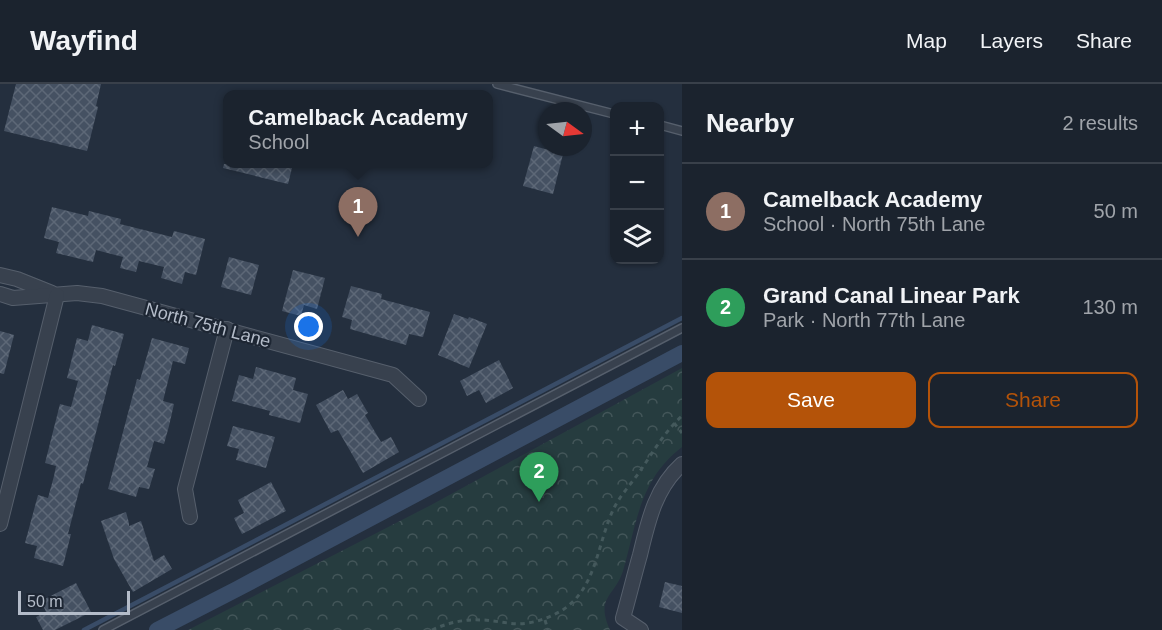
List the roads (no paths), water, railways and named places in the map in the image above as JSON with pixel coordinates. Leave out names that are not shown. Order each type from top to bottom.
[{"type":"street","name":"North 75th Lane","points":[[0,275],[17,279],[57,295]]},
{"type":"street","name":"North 75th Lane","points":[[0,294],[13,298],[77,293],[102,296],[393,375],[418,399]]},
{"type":"street","points":[[0,524],[57,295]]},
{"type":"street","points":[[190,517],[185,489],[227,329]]},
{"type":"street","points":[[640,630],[623,618],[649,517],[666,481],[682,464]]},
{"type":"lane","points":[[497,84],[610,113]]},
{"type":"lane","points":[[664,126],[682,131]]},
{"type":"lane","points":[[103,630],[682,328]]},
{"type":"waterway","points":[[84,630],[682,318]]},
{"type":"waterway","points":[[157,630],[682,353]]},
{"type":"place","name":"Camelback Academy","points":[[358,237]]},
{"type":"place","name":"Grand Canal Linear Park","points":[[539,502]]}]
